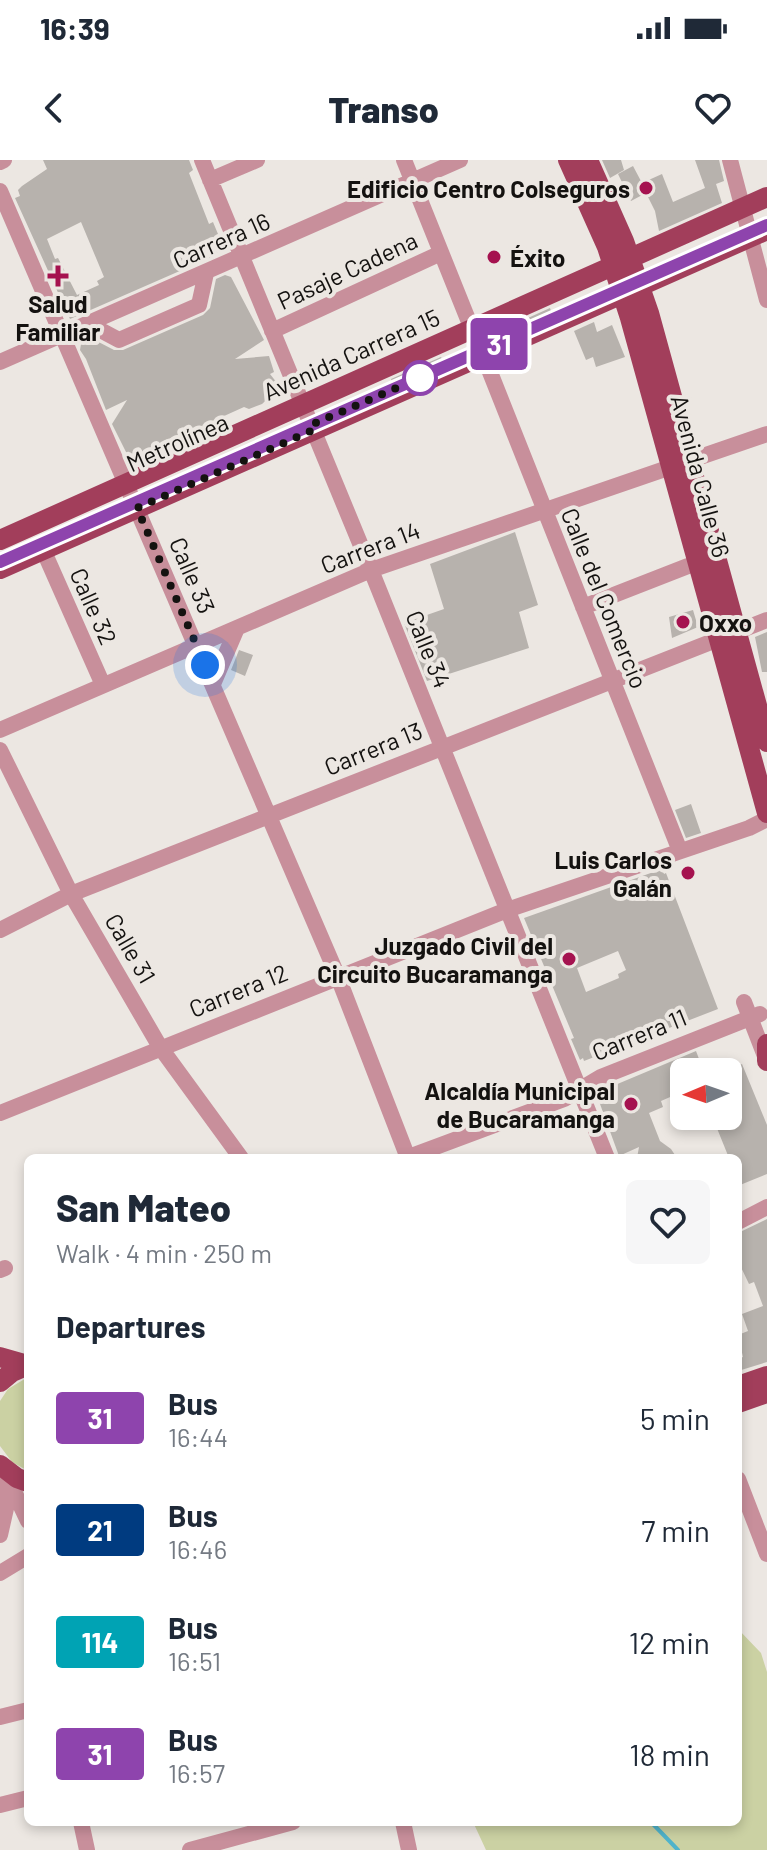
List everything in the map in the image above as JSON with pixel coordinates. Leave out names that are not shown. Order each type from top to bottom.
[{"type":"main road","name":"Avenida Calle 36","points":[[568,160],[626,276]]},
{"type":"main road","name":"Avenida Calle 36","points":[[588,160],[626,276],[728,635],[767,813]]},
{"type":"main road","name":"Avenida Carrera 15","points":[[0,569],[132,496],[626,276],[767,197]]},
{"type":"main road","name":"Avenida Carrera 15","points":[[308,417],[626,276],[759,231]]},
{"type":"main road","name":"Avenida Carrera 15","points":[[0,540],[132,496]]},
{"type":"main road","name":"Avenida Calle 36","points":[[728,635],[767,742]]},
{"type":"main road","points":[[766,1059],[767,1044]]},
{"type":"main road","points":[[0,1357],[24,1364]]},
{"type":"main road","points":[[0,1382],[24,1367]]},
{"type":"main road","points":[[742,1385],[767,1376]]},
{"type":"main road","points":[[742,1402],[767,1393]]},
{"type":"main road","points":[[2,1466],[24,1480]]},
{"type":"street","name":"Calle 34","points":[[202,160],[371,570],[605,1154]]},
{"type":"street","points":[[210,180],[257,160]]},
{"type":"street","points":[[404,160],[469,322]]},
{"type":"street","name":"Carrera 16","points":[[0,362],[460,160]]},
{"type":"street","points":[[730,160],[744,211],[759,231],[767,300]]},
{"type":"street","name":"Calle 33","points":[[0,191],[338,977],[405,1154]]},
{"type":"street","points":[[744,211],[767,205]]},
{"type":"street","name":"Pasaje Cadena","points":[[272,331],[441,253]]},
{"type":"street","points":[[89,324],[119,340],[149,327],[199,305],[206,273]]},
{"type":"street","name":"Calle del Comercio","points":[[486,362],[680,851]]},
{"type":"street","name":"Carrera 14","points":[[0,730],[371,570],[767,434]]},
{"type":"street","name":"Metrolínea","points":[[0,546],[132,496]]},
{"type":"street","points":[[0,562],[42,547]]},
{"type":"street","name":"Calle 32","points":[[42,547],[103,685]]},
{"type":"street","points":[[583,607],[688,566]]},
{"type":"street","name":"Carrera 13","points":[[0,930],[71,894],[767,620]]},
{"type":"street","points":[[213,684],[237,628]]},
{"type":"street","name":"Calle 31","points":[[0,750],[71,894],[160,1047],[238,1154]]},
{"type":"street","name":"Carrera 12","points":[[0,1113],[507,910],[749,828],[767,819]]},
{"type":"street","points":[[755,1010],[766,1059]]},
{"type":"street","name":"Carrera 11","points":[[418,1154],[557,1102],[601,1077],[755,1010]]},
{"type":"street","points":[[742,1220],[767,1207]]},
{"type":"street","points":[[2,1466],[24,1513]]},
{"type":"street","points":[[0,1535],[7,1504],[2,1466]]},
{"type":"street","points":[[742,1489],[767,1554]]},
{"type":"street","points":[[0,1573],[24,1558]]},
{"type":"street","points":[[0,1717],[24,1711]]},
{"type":"street","points":[[0,1805],[24,1799]]},
{"type":"street","points":[[82,1826],[87,1850]]},
{"type":"street","points":[[190,1850],[277,1826]]},
{"type":"street","points":[[404,1826],[409,1850]]},
{"type":"street","points":[[254,1832],[258,1850]]},
{"type":"green space","points":[[24,1379],[24,1469],[12,1462],[0,1446],[0,1401],[8,1389]]},
{"type":"green space","points":[[742,1633],[761,1653],[767,1672],[767,1850],[486,1850],[475,1826],[742,1826]]},
{"type":"building","points":[[43,160],[189,160],[193,170],[189,173],[209,224],[213,222],[223,246],[214,256],[70,319],[15,198],[20,196],[18,190],[22,186],[47,169]],"holes":[[[81,222],[104,277],[97,281],[99,285],[77,295],[47,239]]]},
{"type":"building","points":[[602,160],[621,160],[624,170],[610,178]]},
{"type":"building","points":[[695,160],[719,160],[724,181],[716,184],[722,203],[659,231],[655,211],[646,193],[631,201],[618,174],[633,166],[642,183],[662,174],[673,202],[705,188]]},
{"type":"building","points":[[225,275],[231,277],[264,340],[235,359],[269,356],[274,372],[270,374],[277,383],[276,391],[262,404],[249,409],[244,407],[213,421],[216,428],[199,436],[195,429],[163,441],[163,447],[139,456],[127,454],[112,424],[127,400],[106,410],[80,350],[82,338],[87,336],[114,350],[123,350],[203,315],[210,308],[216,279]]},
{"type":"building","points":[[550,308],[551,311],[500,334],[499,331]]},
{"type":"building","points":[[594,322],[597,332],[612,325],[625,357],[596,367],[593,357],[586,360],[574,331]]},
{"type":"building","points":[[442,359],[392,382],[391,379]]},
{"type":"building","points":[[515,532],[538,605],[519,612],[529,648],[427,681],[404,623],[444,609],[430,564]]},
{"type":"building","name":"Oxxo","points":[[693,610],[698,627],[672,638],[669,617]]},
{"type":"building","points":[[767,632],[767,672],[762,672],[755,637]]},
{"type":"building","points":[[239,650],[253,655],[245,676],[231,670]]},
{"type":"building","points":[[691,804],[701,833],[686,838],[675,810]]},
{"type":"building","points":[[662,869],[718,1009],[580,1060],[571,1039],[574,1038],[524,918]],"holes":[[[618,951],[626,970],[618,974],[619,978],[586,992],[577,968]]]},
{"type":"building","name":"Alcaldía Municipal de Bucaramanga","points":[[696,1051],[699,1058],[679,1058]]},
{"type":"building","name":"Alcaldía Municipal de Bucaramanga","points":[[670,1062],[670,1097],[661,1101],[663,1107],[649,1113],[660,1141],[674,1154],[638,1154],[639,1147],[618,1154],[596,1093]]},
{"type":"building","points":[[742,1064],[767,1125],[767,1174],[742,1184],[742,1154],[727,1154],[718,1130],[742,1130]]},
{"type":"building","points":[[767,1219],[767,1362],[742,1370],[742,1333],[748,1331],[742,1314],[763,1306],[754,1282],[749,1284],[742,1269],[742,1231]]},
{"type":"waterway","points":[[655,1826],[678,1850]]},
{"type":"bus line","name":"31","points":[[0,562],[767,225]]},
{"type":"place","name":"Edificio Centro Colseguros","points":[[646,188]]},
{"type":"place","name":"Éxito","points":[[494,257]]},
{"type":"place","name":"Salud Familiar","points":[[58,276]]},
{"type":"place","name":"Oxxo","points":[[683,622]]},
{"type":"place","name":"Luis Carlos Galán","points":[[688,873]]},
{"type":"place","name":"Juzgado Civil del Circuito Bucaramanga","points":[[569,959]]},
{"type":"place","name":"Alcaldía Municipal de Bucaramanga","points":[[631,1104]]},
{"type":"route","points":[[205,665],[137,508],[313,430],[311,425],[424,376],[420,378]]}]
